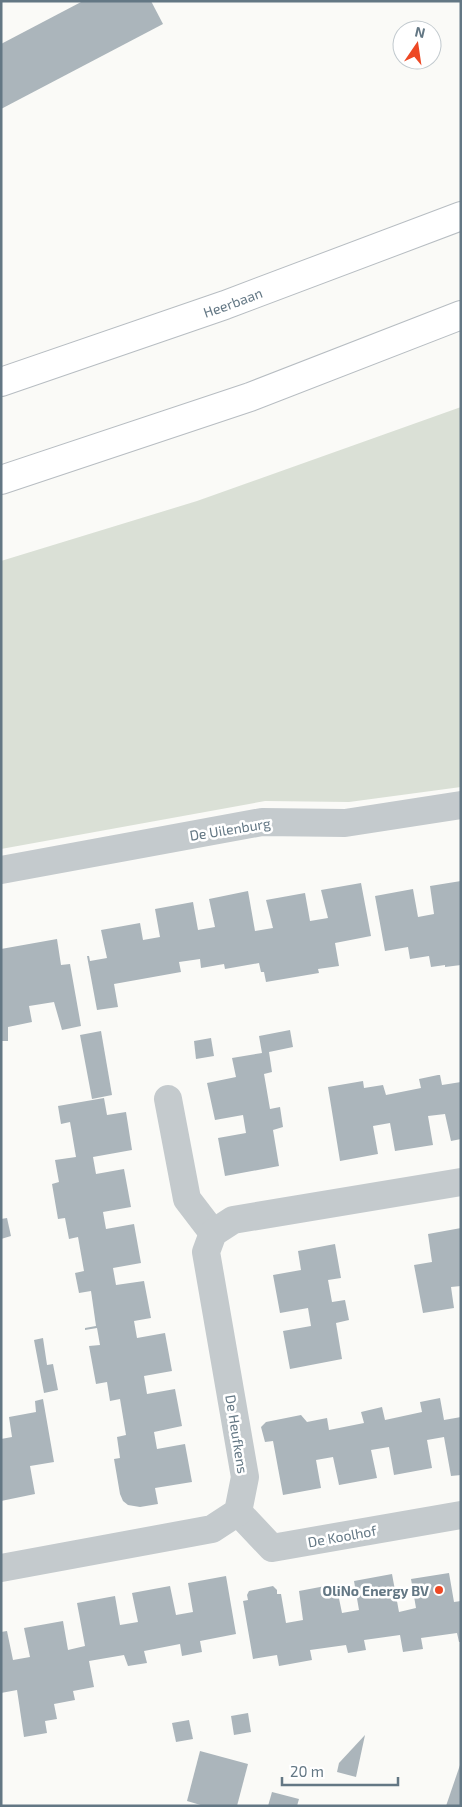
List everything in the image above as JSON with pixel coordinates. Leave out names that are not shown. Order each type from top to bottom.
[{"type":"main road","name":"Heerbaan","points":[[1,382],[225,305],[461,216]]},
{"type":"main road","points":[[1,480],[250,398],[461,315]]},
{"type":"street","name":"De Uilenburg","points":[[1,870],[262,822],[345,823],[461,805]]},
{"type":"street","points":[[168,1099],[187,1199],[213,1233],[234,1220],[461,1182]]},
{"type":"street","name":"De Heufkens","points":[[213,1233],[206,1252],[245,1477],[238,1512]]},
{"type":"street","points":[[1,1568],[212,1529],[238,1512]]},
{"type":"street","name":"De Koolhof","points":[[238,1512],[272,1548],[461,1515]]},
{"type":"shaded area","points":[[461,407],[461,787],[349,802],[265,801],[1,849],[1,561],[197,501]]},
{"type":"building","points":[[83,1],[151,1],[163,24],[1,109],[1,44]]},
{"type":"building","points":[[461,881],[461,965],[431,967],[429,956],[410,959],[408,947],[385,951],[375,896],[413,889],[418,917],[434,914],[430,886]]},
{"type":"building","points":[[361,883],[371,936],[335,943],[339,966],[318,969],[319,973],[266,982],[264,972],[261,972],[259,963],[225,969],[224,964],[201,968],[200,959],[179,962],[181,972],[114,984],[118,1007],[97,1010],[87,956],[89,956],[90,961],[107,958],[101,930],[140,923],[143,940],[160,937],[155,909],[193,902],[198,930],[215,927],[209,899],[248,891],[255,931],[273,928],[266,900],[305,893],[310,921],[328,918],[321,890]]},
{"type":"building","points":[[57,939],[61,965],[70,964],[81,1026],[62,1030],[54,1002],[29,1006],[32,1022],[8,1027],[8,1041],[1,1041],[1,949]]},
{"type":"building","points":[[290,1030],[293,1047],[269,1052],[272,1072],[264,1074],[270,1109],[280,1107],[283,1127],[273,1130],[279,1166],[225,1176],[218,1138],[246,1133],[243,1115],[215,1120],[207,1083],[236,1077],[232,1058],[262,1053],[259,1036]]},
{"type":"building","points":[[101,1031],[112,1095],[92,1099],[80,1035]]},
{"type":"building","points":[[211,1038],[214,1056],[196,1059],[194,1041]]},
{"type":"building","points":[[440,1075],[442,1085],[461,1082],[461,1139],[451,1141],[445,1114],[428,1116],[433,1145],[395,1151],[390,1123],[373,1126],[378,1154],[340,1161],[328,1087],[363,1081],[364,1088],[383,1085],[386,1095],[421,1088],[419,1079]]},
{"type":"building","points":[[104,1098],[107,1115],[126,1112],[132,1150],[93,1157],[96,1174],[124,1169],[131,1207],[103,1212],[106,1229],[134,1224],[141,1263],[113,1268],[116,1285],[144,1281],[151,1318],[134,1321],[137,1338],[165,1333],[172,1371],[144,1376],[147,1394],[175,1389],[182,1426],[154,1432],[157,1449],[185,1444],[192,1482],[155,1488],[158,1504],[140,1507],[128,1505],[123,1501],[120,1494],[114,1459],[120,1458],[117,1437],[126,1435],[120,1399],[110,1401],[107,1382],[96,1384],[89,1346],[100,1345],[97,1328],[85,1330],[85,1328],[96,1326],[91,1291],[79,1293],[75,1273],[84,1271],[78,1237],[69,1239],[65,1218],[58,1219],[52,1184],[59,1182],[55,1160],[76,1157],[70,1122],[61,1124],[58,1106]]},
{"type":"building","points":[[7,1218],[11,1236],[1,1239],[1,1219]]},
{"type":"building","points":[[461,1228],[461,1286],[451,1287],[454,1308],[423,1313],[414,1265],[432,1262],[428,1234]]},
{"type":"building","points":[[335,1244],[341,1278],[328,1280],[332,1302],[345,1300],[349,1320],[336,1323],[342,1359],[290,1369],[283,1331],[311,1326],[308,1308],[280,1313],[273,1275],[301,1270],[298,1251]]},
{"type":"building","points":[[43,1338],[47,1365],[53,1364],[58,1390],[44,1393],[34,1340]]},
{"type":"building","points":[[440,1398],[444,1420],[461,1417],[461,1475],[451,1476],[444,1437],[427,1440],[432,1468],[394,1475],[389,1447],[371,1450],[377,1478],[339,1485],[333,1457],[316,1460],[321,1488],[283,1495],[273,1441],[265,1442],[261,1427],[266,1422],[301,1415],[307,1422],[327,1418],[329,1430],[364,1423],[361,1412],[382,1407],[385,1420],[422,1412],[420,1402]]},
{"type":"building","points":[[43,1399],[54,1462],[30,1466],[35,1494],[1,1501],[1,1439],[12,1437],[9,1417],[36,1412],[35,1401]]},
{"type":"building","points":[[449,1573],[454,1602],[461,1601],[461,1642],[459,1642],[457,1633],[421,1638],[423,1649],[403,1652],[400,1635],[364,1640],[366,1650],[348,1653],[346,1645],[310,1650],[312,1660],[279,1666],[277,1655],[253,1659],[243,1601],[248,1600],[247,1595],[249,1591],[273,1586],[277,1590],[277,1594],[281,1594],[286,1623],[303,1620],[299,1591],[336,1584],[342,1613],[359,1610],[354,1581],[392,1574],[399,1612],[416,1608],[411,1579]]},
{"type":"building","points":[[226,1576],[236,1634],[200,1641],[202,1652],[182,1656],[180,1644],[144,1651],[147,1663],[128,1666],[124,1655],[89,1661],[94,1687],[73,1691],[75,1700],[54,1704],[57,1719],[45,1721],[47,1733],[24,1737],[17,1690],[1,1693],[1,1632],[7,1631],[13,1660],[30,1657],[24,1628],[63,1621],[68,1650],[85,1646],[77,1603],[115,1596],[120,1625],[138,1622],[132,1593],[170,1586],[176,1615],[193,1612],[188,1583]]},
{"type":"building","points":[[248,1713],[251,1732],[234,1735],[231,1716]]},
{"type":"building","points":[[189,1720],[193,1739],[176,1742],[172,1723]]},
{"type":"building","points":[[365,1735],[356,1777],[337,1772],[339,1763]]},
{"type":"building","points":[[200,1751],[248,1764],[237,1806],[204,1806],[187,1801]]},
{"type":"building","points":[[460,1765],[461,1806],[446,1806]]},
{"type":"building","points":[[272,1792],[299,1799],[297,1806],[268,1806]]},
{"type":"place","name":"OliNo Energy BV","points":[[439,1590]]}]
